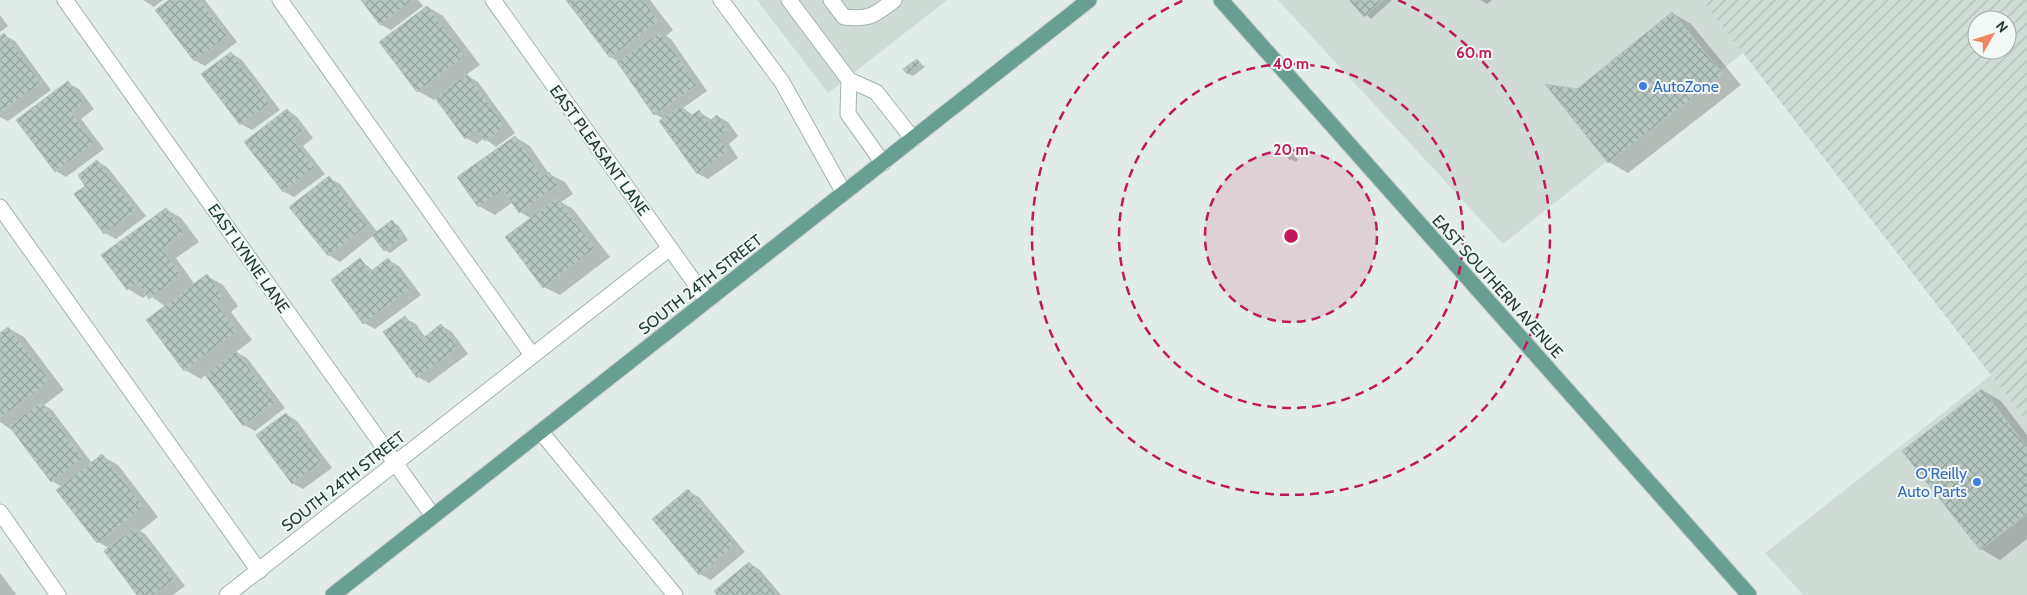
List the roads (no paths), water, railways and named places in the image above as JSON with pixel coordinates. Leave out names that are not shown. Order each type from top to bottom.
[{"type":"main road","name":"SOUTH 24TH STREET","points":[[333,595],[1089,0]]},
{"type":"main road","name":"EAST SOUTHERN AVENUE","points":[[1221,0],[1749,595]]},
{"type":"street","name":"EAST LYNNE LANE","points":[[65,0],[394,464],[433,516]]},
{"type":"street","points":[[280,0],[532,355]]},
{"type":"street","name":"EAST PLEASANT LANE","points":[[493,0],[707,300]]},
{"type":"street","points":[[721,0],[782,82],[844,193]]},
{"type":"street","points":[[789,0],[849,80],[876,92],[913,139]]},
{"type":"street","points":[[831,0],[844,17],[860,18],[873,17],[885,2]]},
{"type":"street","points":[[849,80],[848,114],[883,163]]},
{"type":"street","points":[[0,207],[259,571]]},
{"type":"street","name":"SOUTH 24TH STREET","points":[[227,595],[670,248]]},
{"type":"street","points":[[541,432],[675,595]]},
{"type":"street","points":[[0,512],[58,595]]},
{"type":"place","name":"AutoZone","points":[[1643,86]]},
{"type":"place","name":"O'Reilly Auto Parts","points":[[1977,482]]}]
